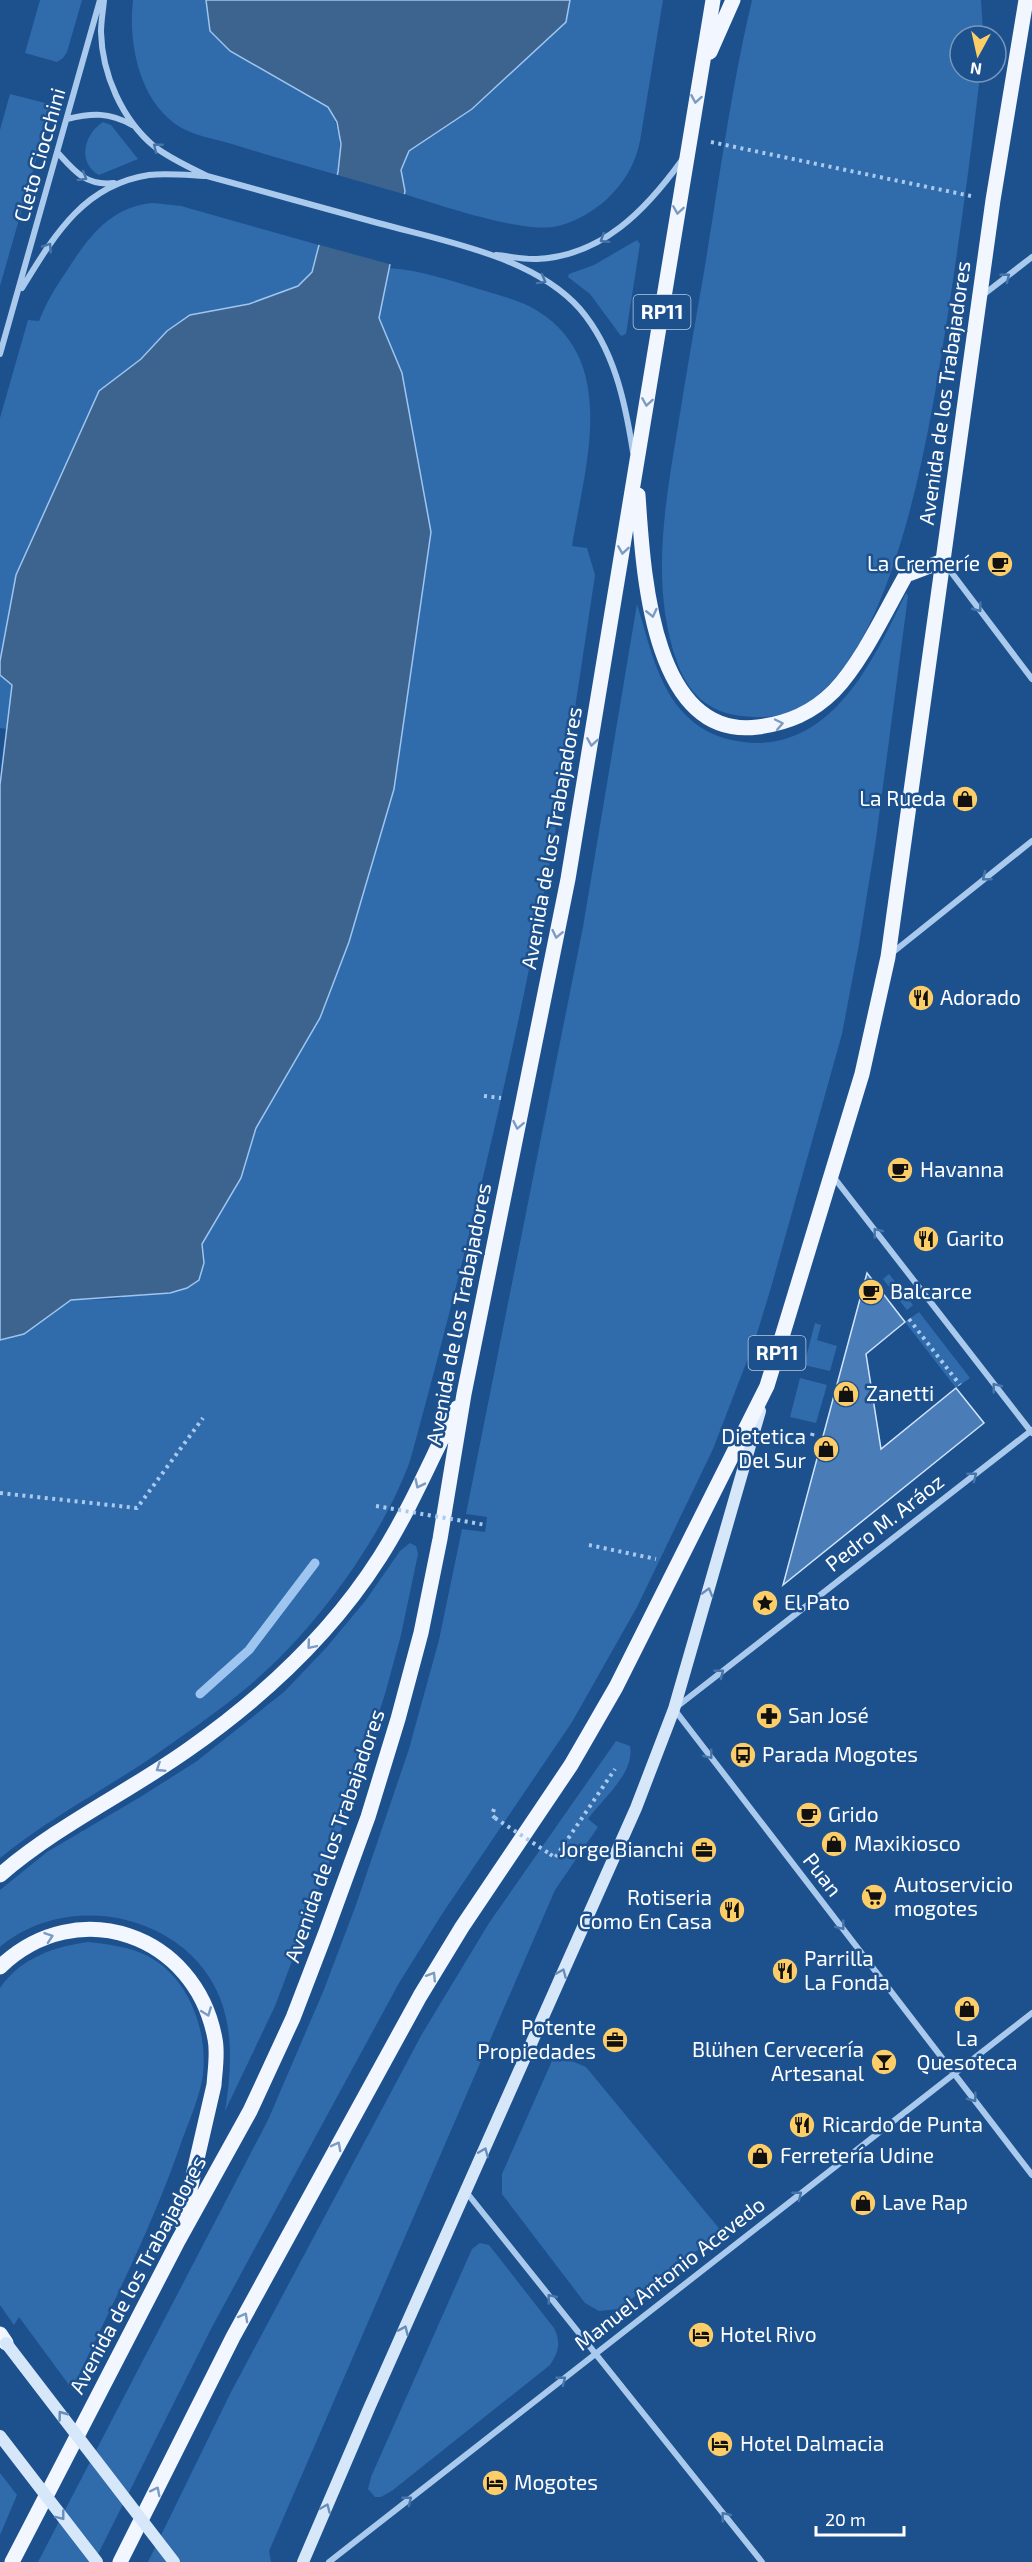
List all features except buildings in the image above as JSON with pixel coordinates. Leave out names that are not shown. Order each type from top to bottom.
[{"type":"main road","name":"Avenida de los Trabajadores","points":[[12,2562],[178,2241],[250,2111],[293,2018],[368,1817],[398,1719],[421,1634],[440,1539],[464,1394],[568,879],[713,0]]},
{"type":"main road","points":[[701,71],[733,0]]},
{"type":"main road","name":"Avenida de los Trabajadores","points":[[303,2562],[636,1808],[674,1709],[830,1172],[862,1074],[888,957],[993,200],[1026,0]]},
{"type":"main road","points":[[636,471],[642,554],[651,608],[662,651],[679,688],[689,702],[701,714],[732,726],[750,728],[788,722],[807,713],[824,700],[836,689],[861,652],[906,574],[943,561]]},
{"type":"main road","name":"Avenida de los Trabajadores","points":[[120,2562],[233,2337],[414,2006],[462,1927],[560,1782],[616,1687],[767,1386]]},
{"type":"main road","points":[[0,1875],[60,1829],[187,1751],[238,1712],[305,1652],[380,1557],[464,1394]]},
{"type":"main road","points":[[0,1967],[30,1945],[51,1935],[92,1930],[137,1938],[155,1946],[176,1962],[189,1978],[209,2016],[216,2041],[216,2061],[212,2095],[178,2241]]},
{"type":"main road","points":[[3,2338],[174,2562]]},
{"type":"main road","points":[[0,2436],[97,2562]]},
{"type":"street","name":"Cleto Ciocchini","points":[[0,354],[102,0]]},
{"type":"street","points":[[102,0],[101,32],[110,81],[120,104],[135,126],[154,146],[207,176],[489,254],[536,259],[561,256],[586,249],[622,227],[640,212],[688,145]]},
{"type":"street","points":[[67,119],[93,113],[107,114],[119,117],[135,126]]},
{"type":"street","points":[[57,153],[78,176],[89,182],[101,184],[150,175],[207,176]]},
{"type":"street","points":[[17,296],[59,230],[81,206],[116,183]]},
{"type":"street","points":[[489,254],[546,281],[566,295],[596,332],[608,353],[618,380],[626,411],[636,471]]},
{"type":"street","points":[[980,297],[1032,257]]},
{"type":"street","points":[[943,561],[1032,679]]},
{"type":"street","points":[[888,957],[1032,841]]},
{"type":"street","points":[[830,1172],[1032,1432]]},
{"type":"street","name":"Pedro M. Aráoz","points":[[674,1709],[1032,1432]]},
{"type":"street","name":"Puan","points":[[674,1709],[1032,2175]]},
{"type":"street","name":"Manuel Antonio Acevedo","points":[[329,2562],[1032,2013]]},
{"type":"street","points":[[467,2193],[762,2562]]},
{"type":"path","points":[[688,145],[993,200]]},
{"type":"path","points":[[909,1319],[960,1385]]},
{"type":"path","points":[[0,1493],[137,1508],[203,1418]]},
{"type":"path","points":[[376,1506],[486,1525]]},
{"type":"path","points":[[589,1545],[660,1560]]},
{"type":"path","points":[[494,1809],[492,1815],[495,1818],[555,1858],[615,1769]]},
{"type":"shaded area","points":[[40,0],[82,0],[67,52],[57,62],[25,53]]},
{"type":"shaded area","points":[[133,0],[206,0],[210,30],[328,107],[338,132],[340,157],[338,175],[199,135],[180,127],[166,116],[155,103],[139,70],[132,34]]},
{"type":"shaded area","points":[[206,0],[570,0],[566,22],[472,109],[409,151],[401,170],[405,191],[379,318],[402,373],[431,532],[394,789],[349,942],[320,1018],[256,1128],[241,1178],[202,1244],[204,1263],[199,1280],[187,1288],[170,1293],[71,1300],[24,1334],[0,1340],[0,785],[12,685],[0,675],[0,661],[16,575],[99,391],[141,359],[167,331],[190,315],[249,304],[298,286],[312,272],[338,172],[341,144],[337,122],[328,107],[230,51],[210,31]]},
{"type":"shaded area","points":[[570,0],[663,0],[638,150],[632,166],[618,187],[606,200],[588,213],[574,221],[553,227],[520,226],[500,222],[404,194],[401,170],[409,151],[472,109],[566,22]]},
{"type":"shaded area","points":[[752,0],[981,0],[982,24],[948,24],[948,84],[979,84],[960,231],[931,417],[903,536],[883,594],[858,646],[828,686],[792,711],[760,717],[729,714],[709,705],[693,692],[677,662],[669,633],[662,574],[662,545],[673,455]]},
{"type":"shaded area","points":[[10,94],[45,103],[50,111],[0,286],[0,130]]},
{"type":"shaded area","points":[[103,122],[111,125],[138,159],[99,175],[87,163],[85,155],[88,140]]},
{"type":"shaded area","points":[[153,203],[181,206],[319,245],[311,272],[298,286],[249,304],[190,315],[167,331],[141,359],[99,392],[16,575],[0,661],[0,418],[28,320],[39,321],[62,278],[83,247],[101,226],[124,211]]},
{"type":"shaded area","points":[[637,240],[640,244],[626,334],[621,336],[590,294],[568,277],[569,274],[594,265]]},
{"type":"shaded area","points":[[389,268],[436,276],[512,299],[529,306],[558,327],[577,353],[587,382],[590,414],[589,447],[572,546],[587,548],[595,575],[567,761],[534,946],[467,1242],[410,1461],[382,1522],[343,1582],[298,1638],[238,1695],[148,1760],[54,1819],[0,1858],[0,1340],[24,1334],[71,1300],[118,1299],[204,1263],[202,1244],[241,1178],[256,1128],[320,1018],[349,942],[394,789],[402,373],[378,318]]},
{"type":"shaded area","points":[[906,593],[908,596],[876,839],[842,1034],[755,1340],[713,1449],[637,1607],[572,1722],[442,1914],[399,1983],[212,2327],[94,2562],[38,2562],[268,2120],[323,1992],[356,1905],[409,1749],[439,1640],[462,1529],[485,1532],[487,1517],[466,1514],[583,927],[637,604],[659,673],[672,698],[687,716],[708,732],[725,738],[743,742],[774,741],[802,733],[825,717],[846,696],[880,646]]},
{"type":"shaded area","points":[[0,675],[12,685],[7,729],[0,728]]},
{"type":"shaded area","points":[[889,1274],[913,1305],[907,1310],[883,1279]]},
{"type":"shaded area","points":[[919,1312],[970,1378],[956,1388],[905,1322]]},
{"type":"shaded area","points":[[815,1323],[821,1325],[817,1340],[837,1346],[830,1371],[804,1365]]},
{"type":"shaded area","points":[[800,1378],[827,1385],[816,1423],[790,1417]]},
{"type":"shaded area","points":[[410,1543],[416,1546],[418,1554],[401,1635],[385,1694],[337,1842],[275,2006],[225,2111],[229,2083],[228,2026],[220,1998],[204,1969],[181,1946],[154,1930],[123,1919],[91,1916],[58,1919],[28,1929],[0,1947],[0,1890],[47,1852],[197,1761],[284,1692],[326,1648],[366,1600],[400,1551]]},
{"type":"shaded area","points":[[616,1741],[630,1746],[628,1766],[616,1785],[588,1819],[598,1827],[555,1890],[269,2551],[271,2562],[148,2562],[230,2394],[422,2034],[489,1923]]},
{"type":"shaded area","points":[[88,1942],[122,1947],[141,1953],[171,1973],[191,2003],[198,2021],[204,2056],[202,2082],[171,2172],[131,2266],[72,2389],[19,2317],[14,2325],[0,2305],[0,1988],[18,1969],[39,1956],[62,1947]]},
{"type":"shaded area","points":[[555,2054],[586,2067],[722,2232],[618,2309],[599,2311],[585,2303],[502,2194],[502,2174]]},
{"type":"shaded area","points":[[480,2243],[489,2245],[554,2328],[558,2338],[555,2356],[550,2365],[393,2490],[381,2497],[375,2497],[368,2489],[371,2477],[472,2249]]},
{"type":"shaded area","points":[[0,2473],[17,2495],[0,2535]]},
{"type":"pier","points":[[334,174],[407,195],[393,265],[316,244]]},
{"type":"waterway","points":[[200,1694],[249,1650],[315,1563]]},
{"type":"place","name":"La Cremeríe","points":[[1000,564]]},
{"type":"place","name":"La Rueda","points":[[965,799]]},
{"type":"place","name":"Adorado","points":[[921,998]]},
{"type":"place","name":"Havanna","points":[[900,1170]]},
{"type":"place","name":"Garito","points":[[926,1239]]},
{"type":"place","name":"Balcarce","points":[[871,1292]]},
{"type":"place","name":"Zanetti","points":[[846,1394]]},
{"type":"place","name":"Dietetica Del Sur","points":[[826,1449]]},
{"type":"place","name":"El Pato","points":[[765,1603]]},
{"type":"place","name":"San José","points":[[769,1716]]},
{"type":"place","name":"Parada Mogotes","points":[[743,1755]]},
{"type":"place","name":"Grido","points":[[809,1815]]},
{"type":"place","name":"Maxikiosco","points":[[834,1844]]},
{"type":"place","name":"Jorge Bianchi","points":[[704,1850]]},
{"type":"place","name":"Autoservicio mogotes","points":[[874,1897]]},
{"type":"place","name":"Rotiseria Como En Casa","points":[[732,1910]]},
{"type":"place","name":"Parrilla La Fonda","points":[[785,1971]]},
{"type":"place","name":"La Quesoteca","points":[[967,2009]]},
{"type":"place","name":"Potente Propiedades","points":[[615,2040]]},
{"type":"place","name":"Blühen Cervecería Artesanal","points":[[884,2062]]},
{"type":"place","name":"Ricardo de Punta","points":[[802,2125]]},
{"type":"place","name":"Ferretería Udine","points":[[760,2156]]},
{"type":"place","name":"Lave Rap","points":[[863,2203]]},
{"type":"place","name":"Hotel Rivo","points":[[701,2335]]},
{"type":"place","name":"Hotel Dalmacia","points":[[720,2444]]},
{"type":"place","name":"Mogotes","points":[[495,2483]]}]
